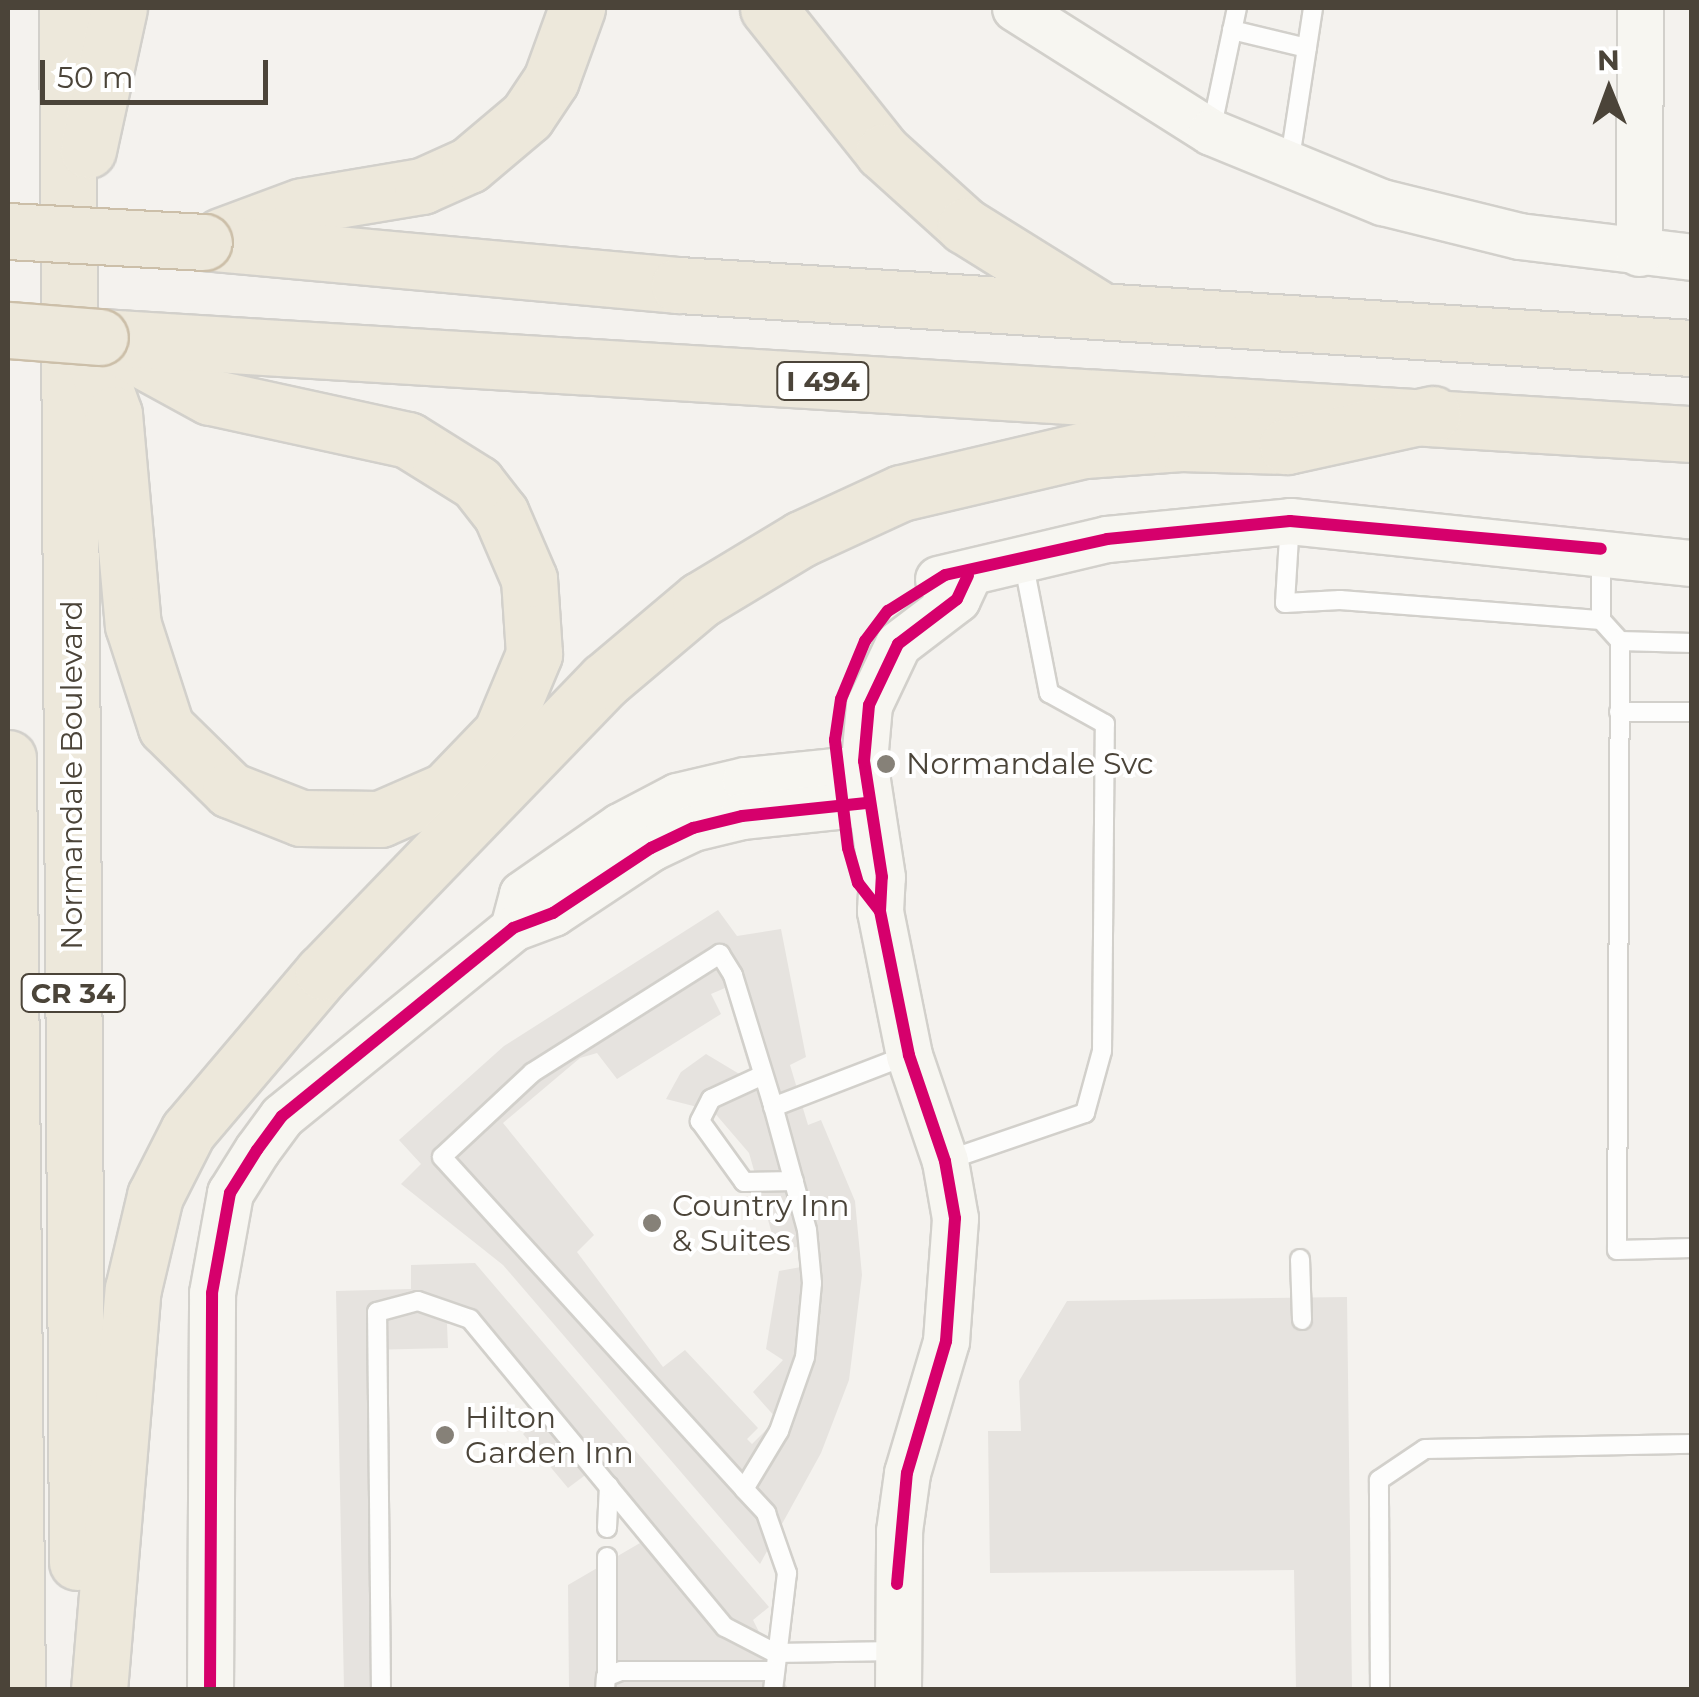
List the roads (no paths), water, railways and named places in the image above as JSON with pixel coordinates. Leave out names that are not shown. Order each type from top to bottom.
[{"type":"highway","points":[[67,8],[69,220]]},
{"type":"highway","points":[[69,220],[119,8]]},
{"type":"highway","points":[[204,242],[302,206],[422,186],[469,165],[526,116],[551,80],[577,8]]},
{"type":"highway","points":[[768,8],[884,152],[965,226],[1102,311]]},
{"type":"highway","name":"Normandale Boulevard","points":[[69,220],[86,317],[73,1456],[82,1690]]},
{"type":"highway","points":[[8,231],[204,242],[679,286],[1692,348]]},
{"type":"highway","points":[[8,330],[86,317],[211,372],[408,440],[476,483],[501,514],[529,579],[534,654],[501,733],[446,790],[380,819],[301,818],[230,790],[166,727],[133,624],[114,414],[86,317]]},
{"type":"highway","name":"I 494","points":[[211,372],[1434,414],[1692,434]]},
{"type":"highway","points":[[100,1690],[133,1289],[155,1196],[180,1147],[232,1072],[604,682],[700,600],[801,538],[901,493],[1085,450],[1181,443],[1287,446],[1434,414]]},
{"type":"highway","name":"Normandale Boulevard","points":[[8,758],[17,1690]]},
{"type":"street","points":[[1015,8],[1211,132],[1382,202],[1468,224],[1639,254],[1692,257]]},
{"type":"street","points":[[1639,254],[1640,8]]},
{"type":"street","points":[[898,1670],[899,1530],[907,1473],[946,1341],[955,1282],[955,1218],[945,1161],[909,1055],[880,911],[882,877],[852,787],[869,705],[898,644],[958,599],[968,574],[1107,539],[1290,521],[1601,549],[1692,563]]},
{"type":"street","points":[[210,1690],[212,1293],[230,1193],[282,1116],[514,928],[554,913],[693,828],[852,787]]},
{"type":"lane","points":[[1211,132],[1237,8]]},
{"type":"lane","points":[[1289,166],[1313,8]]},
{"type":"lane","points":[[1232,30],[1306,48]]},
{"type":"lane","points":[[1290,521],[1285,603],[1340,600],[1601,620]]},
{"type":"lane","points":[[1601,549],[1601,620],[1620,641],[1617,1250],[1692,1248]]},
{"type":"lane","points":[[945,1161],[1085,1113],[1102,1051],[1105,724],[1049,694],[1023,560]]},
{"type":"lane","points":[[1620,641],[1692,643]]},
{"type":"lane","points":[[1620,712],[1692,712]]},
{"type":"lane","points":[[744,1489],[779,1431],[804,1357],[812,1284],[794,1181],[733,975],[720,954],[532,1074],[442,1158],[744,1489],[766,1513],[788,1574],[774,1671]]},
{"type":"lane","points":[[773,1107],[909,1055]]},
{"type":"lane","points":[[763,1075],[711,1099],[700,1120],[744,1182],[794,1181]]},
{"type":"lane","points":[[1300,1259],[1302,1320]]},
{"type":"lane","points":[[381,1690],[377,1312],[418,1301],[470,1319],[725,1627],[774,1671]]},
{"type":"lane","points":[[1380,1690],[1380,1480],[1425,1448],[1692,1444]]},
{"type":"lane","points":[[607,1528],[609,1486]]},
{"type":"lane","points":[[607,1557],[606,1683],[774,1671],[898,1670]]},
{"type":"place","name":"Normandale Svc","points":[[886,764]]},
{"type":"place","name":"Country Inn & Suites","points":[[652,1223]]},
{"type":"place","name":"Hilton Garden Inn","points":[[445,1435]]}]
